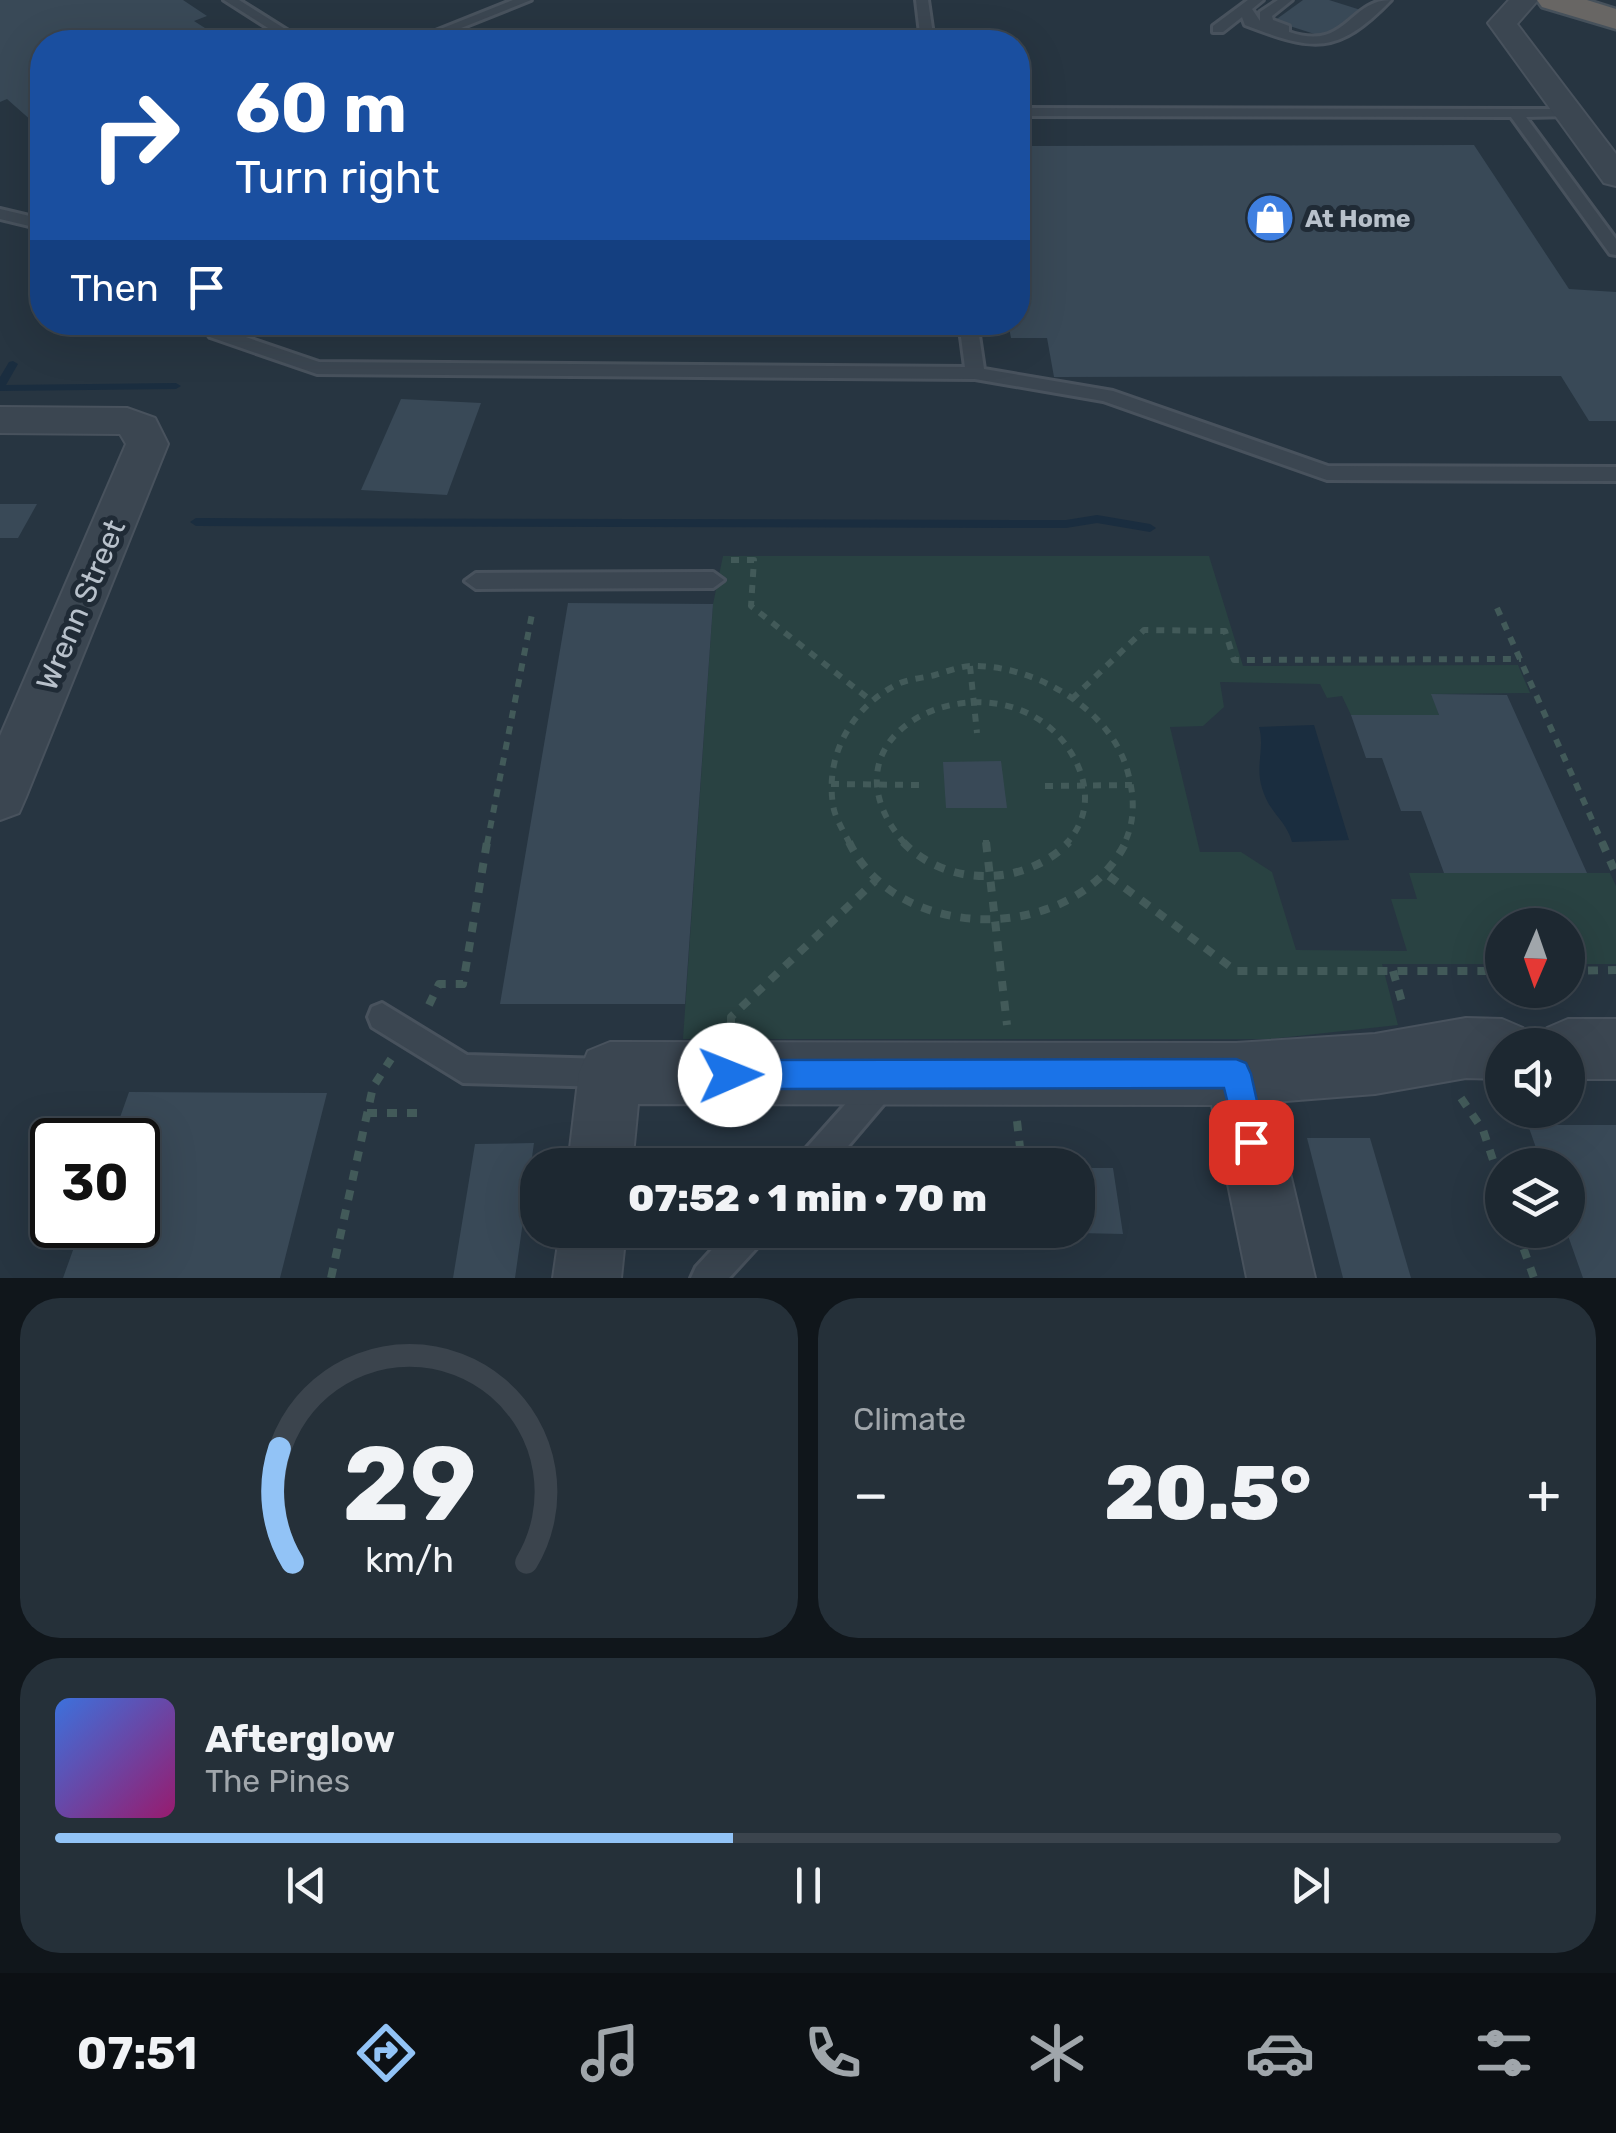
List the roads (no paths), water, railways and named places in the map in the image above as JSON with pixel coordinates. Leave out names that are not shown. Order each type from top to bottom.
[{"type":"highway","points":[[1553,0],[1616,18]]},
{"type":"street","points":[[1524,0],[1502,23],[1616,176]]},
{"type":"street","name":"Wrenn Street","points":[[0,420],[126,421],[144,431],[146,451],[0,797]]},
{"type":"street","points":[[602,1148],[610,1073],[1236,1074],[1376,1064],[1485,1048]]},
{"type":"street","points":[[1585,1049],[1616,1049]]},
{"type":"street","points":[[1236,1074],[1281,1278]]},
{"type":"street","points":[[587,1278],[590,1248]]},
{"type":"lane","points":[[230,0],[279,30]]},
{"type":"lane","points":[[446,30],[525,0]]},
{"type":"lane","points":[[922,0],[926,30]]},
{"type":"lane","points":[[1286,0],[1265,15],[1267,22],[1328,42]]},
{"type":"lane","points":[[1251,4],[1250,22],[1319,44],[1328,42],[1385,0]]},
{"type":"lane","points":[[1218,29],[1251,4]]},
{"type":"lane","points":[[1030,112],[1567,113]]},
{"type":"lane","points":[[1515,113],[1616,250]]},
{"type":"lane","points":[[0,214],[30,221]]},
{"type":"lane","points":[[222,335],[317,368],[975,373],[1106,395],[1326,473],[1616,474]]},
{"type":"lane","points":[[970,335],[975,373]]},
{"type":"lane","points":[[476,581],[713,580]]},
{"type":"lane","points":[[382,1018],[462,1069],[610,1073]]},
{"type":"lane","points":[[827,1148],[893,1072]]},
{"type":"lane","points":[[708,1278],[736,1248]]},
{"type":"water","points":[[1314,725],[1349,840],[1292,842],[1262,788],[1259,727]]},
{"type":"waterway","points":[[0,386],[13,364]]},
{"type":"waterway","points":[[0,388],[176,386]]},
{"type":"waterway","points":[[196,522],[1066,524],[1097,519],[1150,528]]},
{"type":"place","name":"At Home","points":[[1270,218]]}]
